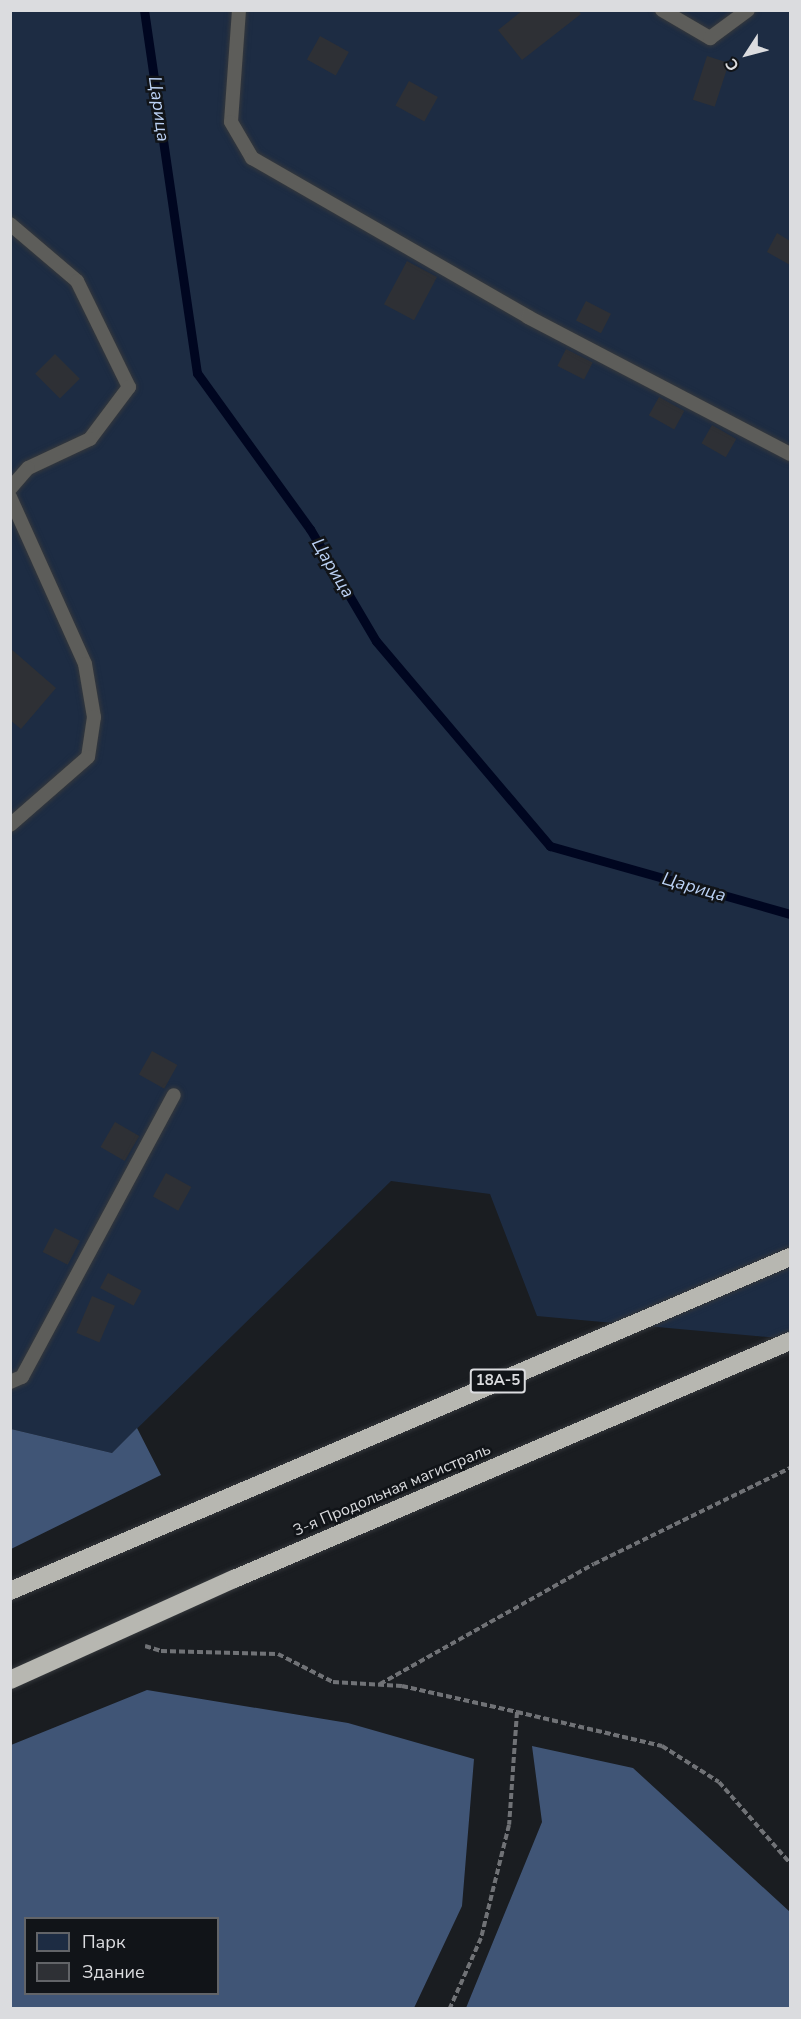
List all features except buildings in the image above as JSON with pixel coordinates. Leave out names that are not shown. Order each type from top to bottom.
[{"type":"highway","name":"18А-5","points":[[10,1591],[205,1505],[790,1257]]},
{"type":"highway","name":"3-я Продольная магистраль","points":[[10,1680],[234,1579],[790,1341]]},
{"type":"lane","points":[[239,10],[231,122],[252,158],[528,317],[790,454]]},
{"type":"lane","points":[[662,10],[710,38],[748,10]]},
{"type":"lane","points":[[10,224],[77,281],[129,387],[90,439],[28,468],[10,489]]},
{"type":"lane","points":[[10,497],[85,664],[94,717],[88,758],[10,825]]},
{"type":"lane","points":[[10,1382],[22,1377],[174,1095]]},
{"type":"path","points":[[380,1684],[594,1564],[790,1468]]},
{"type":"path","points":[[108,1636],[161,1651],[278,1654],[333,1682],[380,1684],[517,1712],[662,1746],[720,1782],[790,1863]]},
{"type":"path","points":[[450,2008],[481,1938],[509,1825],[517,1712]]},
{"type":"green space","points":[[11,11],[790,11],[790,1339],[537,1316],[490,1194],[391,1181],[112,1453],[11,1429]]},
{"type":"shaded area","points":[[137,1428],[161,1475],[11,1549],[11,1429],[112,1453]]},
{"type":"shaded area","points":[[147,1690],[348,1723],[474,1759],[462,1906],[414,2008],[11,2008],[11,1745]]},
{"type":"shaded area","points":[[532,1746],[633,1768],[790,1912],[790,2008],[466,2008],[542,1822]]},
{"type":"waterway","name":"Царица","points":[[144,10],[197,373],[310,529],[376,641],[550,846],[790,914]]}]
